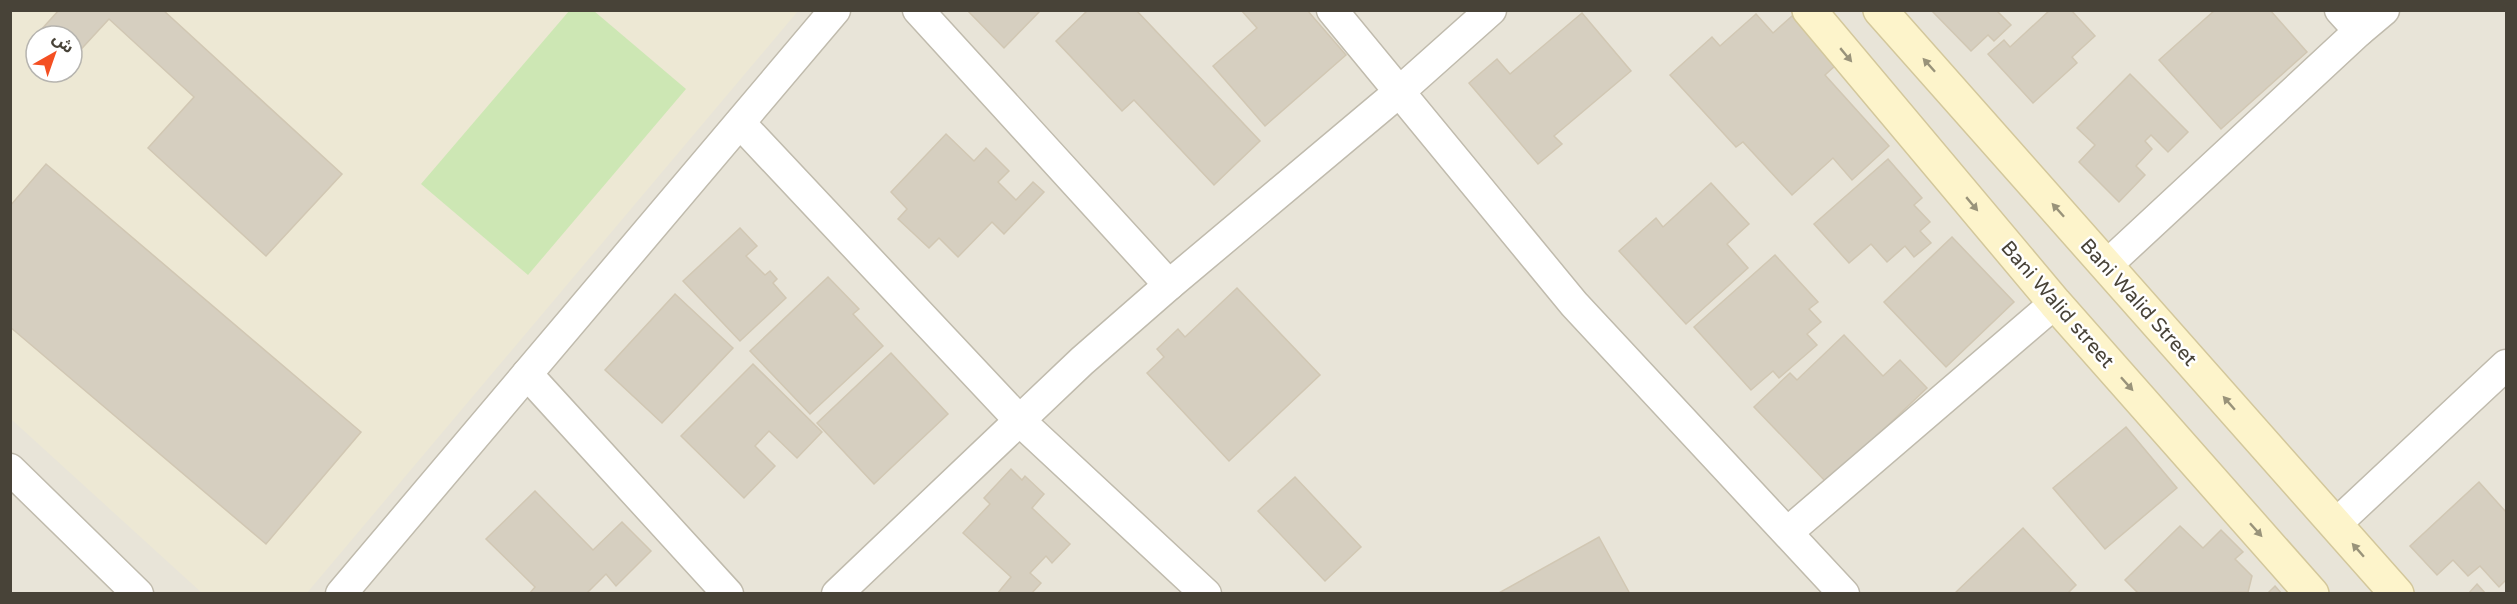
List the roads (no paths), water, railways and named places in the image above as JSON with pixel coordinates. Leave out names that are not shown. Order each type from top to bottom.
[{"type":"street","points":[[341,594],[835,10]]},
{"type":"street","points":[[918,10],[1168,285]]},
{"type":"street","points":[[1332,10],[1574,304],[1844,594]]},
{"type":"street","points":[[837,594],[1082,361],[1168,285],[1399,92],[1491,10]]},
{"type":"street","name":"Bani Walid street","points":[[1809,10],[2055,303],[2312,594]]},
{"type":"street","name":"Bani Walid Street","points":[[1880,10],[2397,594]]},
{"type":"street","points":[[2107,265],[2349,21],[2384,10]]},
{"type":"street","points":[[740,123],[1020,421],[1206,594]]},
{"type":"street","points":[[1788,532],[2055,303]]},
{"type":"street","points":[[2336,524],[2506,365]]},
{"type":"street","points":[[527,374],[728,594]]},
{"type":"street","points":[[10,469],[138,594]]}]
